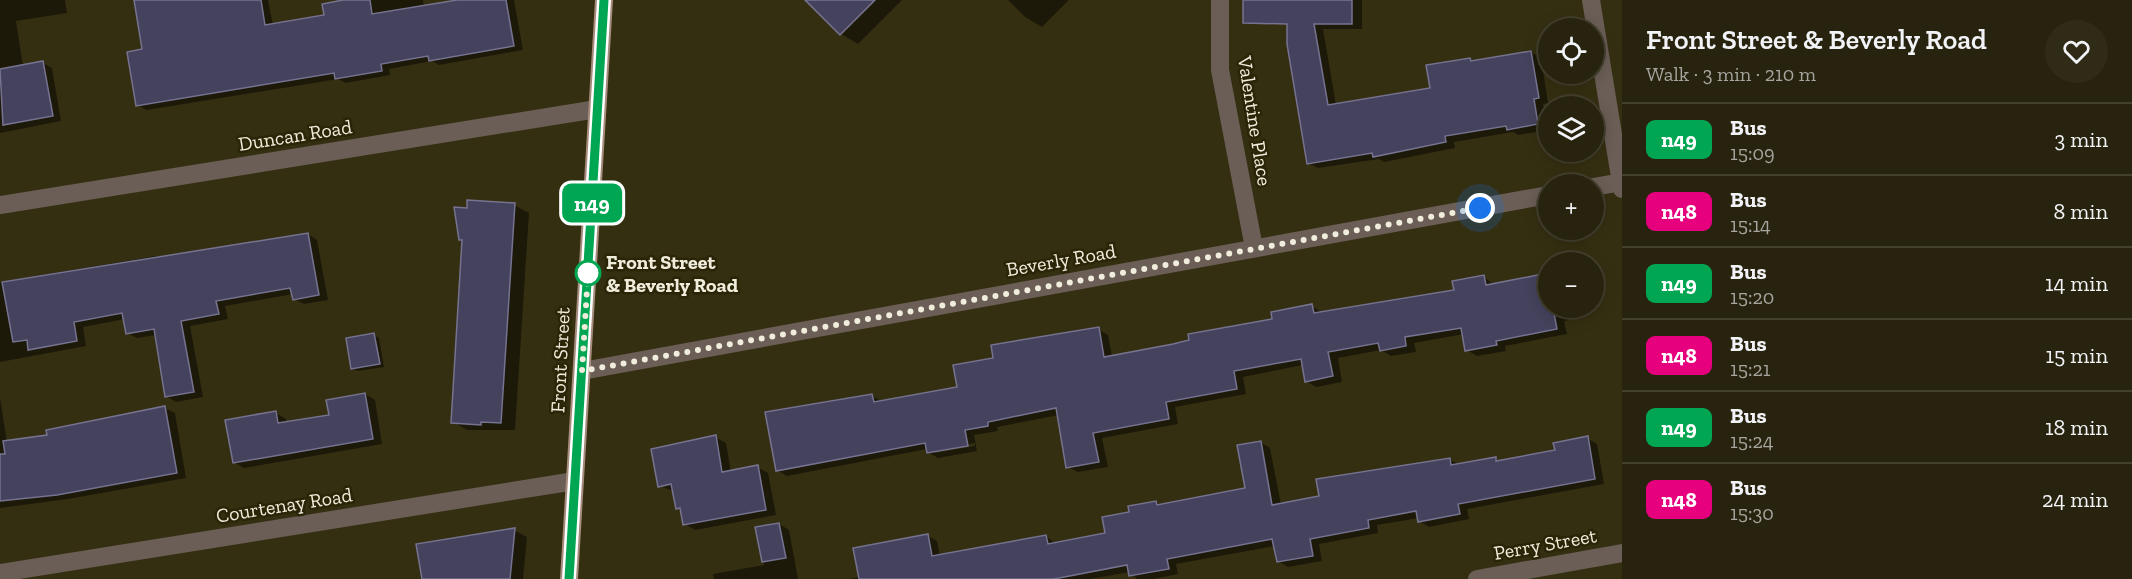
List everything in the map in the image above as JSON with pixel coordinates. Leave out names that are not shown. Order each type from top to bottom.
[{"type":"main road","name":"Front Street","points":[[569,579],[604,0]]},
{"type":"street","name":"Valentine Place","points":[[1220,0],[1220,70],[1254,248]]},
{"type":"street","points":[[1591,0],[1622,185],[1604,186]]},
{"type":"street","name":"Duncan Road","points":[[0,205],[597,109]]},
{"type":"street","name":"Beverly Road","points":[[582,371],[1538,197]]},
{"type":"street","name":"Courtenay Road","points":[[0,573],[575,481]]},
{"type":"street","name":"Perry Street","points":[[1477,579],[1622,553]]},
{"type":"building","points":[[134,0],[261,0],[265,25],[324,15],[322,4],[343,0],[370,0],[372,14],[457,0],[506,0],[514,46],[429,61],[428,56],[381,64],[382,71],[335,79],[334,73],[136,106],[127,52],[142,49]]},
{"type":"building","points":[[805,0],[875,0],[840,35]]},
{"type":"building","points":[[1243,0],[1352,0],[1352,24],[1314,24],[1328,105],[1430,88],[1426,65],[1470,58],[1471,61],[1531,51],[1539,96],[1534,99],[1538,124],[1507,130],[1506,126],[1445,136],[1446,142],[1373,157],[1372,153],[1307,164],[1287,44],[1287,24],[1243,23]]},
{"type":"building","points":[[43,61],[53,116],[3,125],[0,69]]},
{"type":"building","points":[[467,200],[515,203],[501,423],[481,422],[481,425],[451,423],[462,240],[459,240],[454,207],[467,208]]},
{"type":"building","points":[[308,233],[319,295],[293,300],[290,288],[216,301],[219,314],[181,321],[194,392],[165,397],[154,329],[126,334],[122,313],[74,322],[77,341],[28,350],[27,340],[13,342],[2,282]]},
{"type":"building","points":[[1484,275],[1486,285],[1538,275],[1538,318],[1555,318],[1557,329],[1496,341],[1497,345],[1465,351],[1461,328],[1405,337],[1406,346],[1380,351],[1378,343],[1328,352],[1333,376],[1305,382],[1301,359],[1234,371],[1237,389],[1166,402],[1169,419],[1093,433],[1099,462],[1066,468],[1056,408],[988,422],[988,426],[965,430],[968,446],[927,453],[925,443],[776,471],[765,412],[872,394],[874,402],[957,387],[953,365],[993,358],[991,345],[1099,327],[1104,357],[1189,340],[1188,334],[1272,319],[1271,312],[1312,304],[1314,313],[1454,290],[1452,281]]},
{"type":"building","points":[[374,333],[380,364],[351,369],[346,338]]},
{"type":"building","points":[[365,393],[373,439],[233,463],[225,420],[276,411],[278,423],[329,415],[326,400]]},
{"type":"building","points":[[165,406],[177,473],[57,495],[0,501],[0,454],[5,454],[3,441],[47,435],[46,430]]},
{"type":"building","points":[[716,435],[722,472],[758,465],[766,510],[683,525],[680,508],[676,509],[671,484],[658,487],[651,449]]},
{"type":"building","points":[[1588,436],[1595,479],[1458,504],[1460,514],[1418,522],[1416,511],[1368,520],[1369,528],[1310,539],[1313,556],[1277,562],[1272,539],[1167,559],[1169,569],[1129,576],[1127,565],[1054,579],[859,579],[853,548],[928,534],[932,556],[1046,535],[1048,544],[1105,533],[1102,517],[1129,512],[1128,506],[1156,501],[1157,505],[1245,488],[1237,445],[1261,441],[1272,505],[1319,496],[1316,479],[1450,458],[1451,465],[1496,457],[1496,461],[1555,450],[1553,443]]},
{"type":"building","points":[[779,523],[786,558],[762,562],[755,527]]},
{"type":"building","points":[[515,528],[510,579],[422,579],[416,544]]},
{"type":"bus line","name":"n49","points":[[569,579],[604,0]]},
{"type":"place","name":"Front Street & Beverly Road","points":[[588,273]]},
{"type":"route","points":[[588,273],[582,371],[1480,208]]}]
